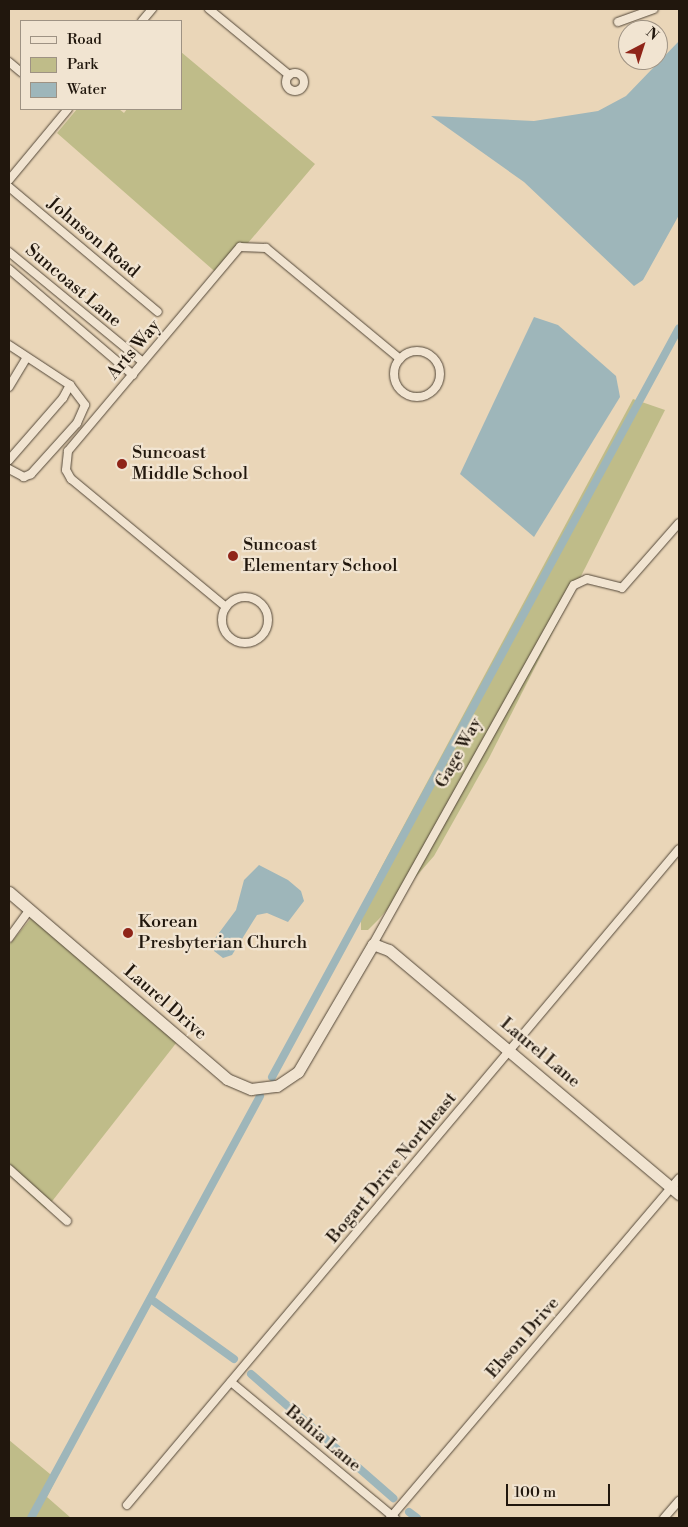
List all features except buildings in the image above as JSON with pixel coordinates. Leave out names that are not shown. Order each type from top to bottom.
[{"type":"street","points":[[143,20],[152,9]]},
{"type":"street","points":[[209,9],[288,75]]},
{"type":"street","points":[[624,20],[654,9]]},
{"type":"street","points":[[9,62],[20,71]]},
{"type":"street","points":[[9,180],[65,110]]},
{"type":"street","name":"Johnson Road","points":[[9,187],[158,312]]},
{"type":"street","name":"Arts Way","points":[[226,607],[71,479],[66,470],[68,451],[240,247],[253,244],[266,248],[400,359]]},
{"type":"street","name":"Suncoast Lane","points":[[9,252],[143,362]]},
{"type":"street","name":"Suncoast Lane","points":[[9,269],[132,375]]},
{"type":"street","points":[[9,345],[26,359],[44,365],[70,385],[85,405],[77,423],[31,474],[24,477],[9,469]]},
{"type":"street","points":[[411,352],[432,356],[439,368],[436,388],[417,397],[403,392],[394,373],[400,359],[411,352]]},
{"type":"street","points":[[9,387],[26,359]]},
{"type":"street","points":[[9,460],[63,398],[70,385]]},
{"type":"street","name":"Gage Way","points":[[307,1059],[574,585],[587,579],[622,588],[679,523]]},
{"type":"street","points":[[237,598],[258,600],[267,612],[264,633],[252,642],[236,641],[224,630],[226,607],[237,598]]},
{"type":"street","name":"Bogart Drive Northeast","points":[[127,1505],[679,849]]},
{"type":"street","name":"Laurel Drive","points":[[9,892],[233,1083],[251,1089],[277,1086],[298,1072],[307,1059]]},
{"type":"street","points":[[9,938],[29,910]]},
{"type":"street","name":"Laurel Lane","points":[[373,944],[397,956],[675,1191]]},
{"type":"street","points":[[9,1169],[66,1221]]},
{"type":"street","name":"Ebson Drive","points":[[392,1517],[675,1191],[679,1178]]},
{"type":"street","name":"Bahia Lane","points":[[231,1382],[392,1517]]},
{"type":"street","points":[[664,1518],[679,1501]]},
{"type":"green space","points":[[182,53],[315,164],[220,276],[57,133],[76,110],[120,110],[124,113],[126,110],[182,110]]},
{"type":"green space","points":[[633,399],[665,410],[489,758],[434,856],[378,920],[368,930],[361,930],[361,907],[382,866]]},
{"type":"green space","points":[[32,917],[177,1042],[46,1209],[9,1175],[9,945]]},
{"type":"green space","points":[[9,1440],[56,1479],[47,1497],[71,1518],[9,1518]]},
{"type":"water","points":[[679,41],[679,215],[643,280],[634,286],[524,182],[431,116],[534,121],[598,111],[626,96],[651,70],[668,70],[668,52]]},
{"type":"water","points":[[534,317],[558,325],[616,376],[620,397],[534,537],[460,474]]},
{"type":"water","points":[[259,865],[288,880],[301,891],[304,901],[288,922],[267,913],[257,915],[232,955],[223,958],[214,951],[213,941],[236,910],[244,880]]},
{"type":"waterway","points":[[272,1077],[679,328]]},
{"type":"waterway","points":[[31,1518],[260,1096]]},
{"type":"waterway","points":[[152,1300],[234,1359]]},
{"type":"waterway","points":[[251,1374],[393,1498]]},
{"type":"waterway","points":[[409,1512],[417,1518]]},
{"type":"place","name":"Suncoast Middle School","points":[[122,464]]},
{"type":"place","name":"Suncoast Elementary School","points":[[233,556]]},
{"type":"place","name":"Korean Presbyterian Church","points":[[128,933]]}]
